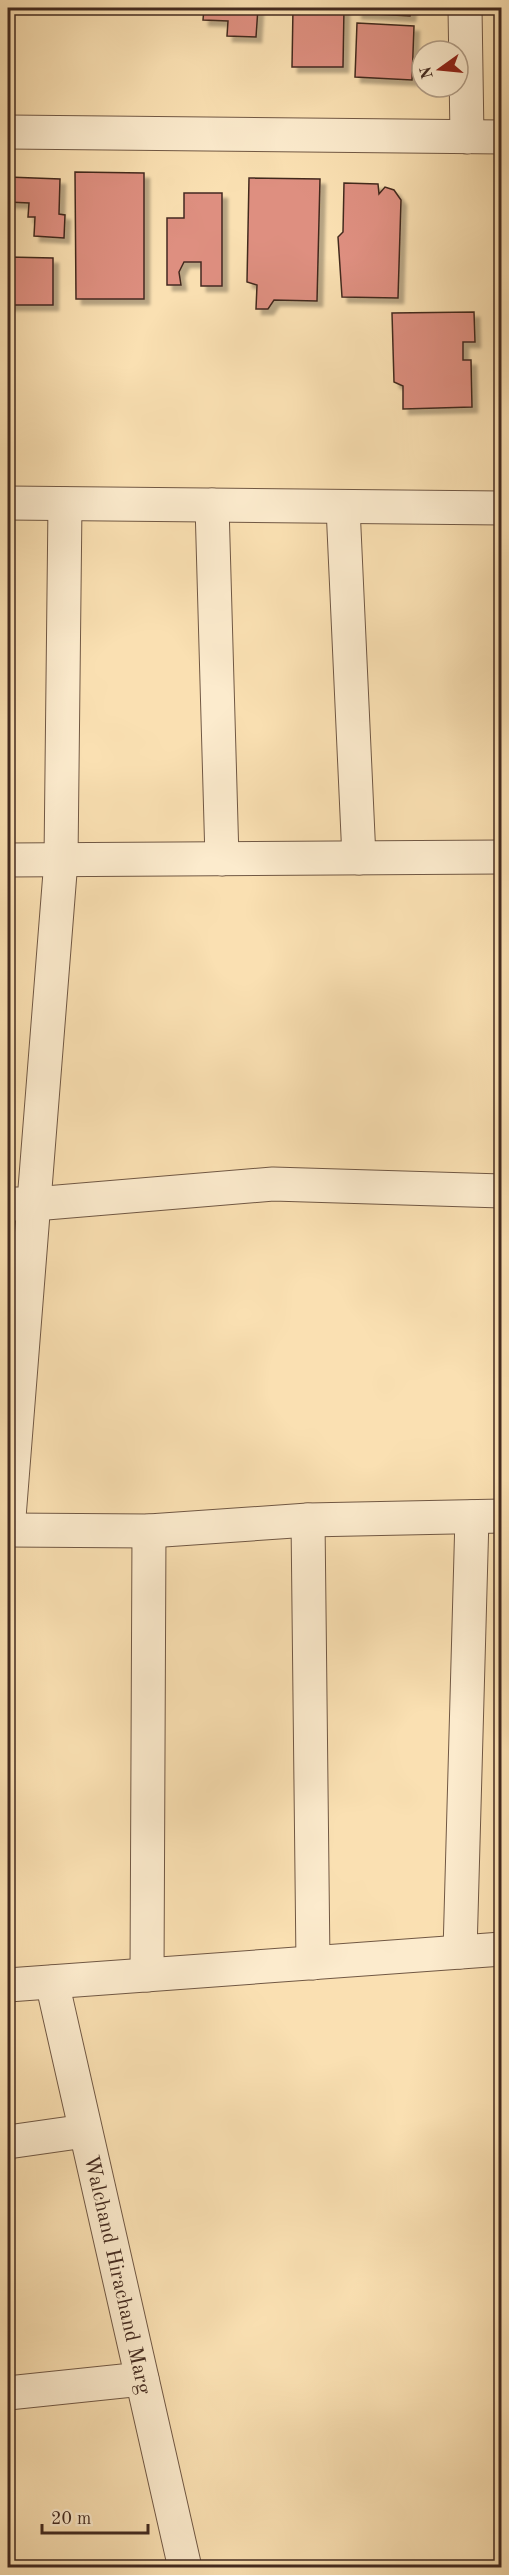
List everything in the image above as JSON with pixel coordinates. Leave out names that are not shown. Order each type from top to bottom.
[{"type":"street","points":[[465,8],[467,137]]},
{"type":"street","points":[[8,132],[501,137]]},
{"type":"street","points":[[8,504],[501,508]]},
{"type":"street","points":[[65,504],[61,860],[21,1204],[8,1530],[149,1531],[308,1520],[487,1517],[460,1952]]},
{"type":"street","points":[[212,505],[222,859]]},
{"type":"street","points":[[343,507],[359,858]]},
{"type":"street","points":[[8,860],[501,858]]},
{"type":"street","points":[[21,1204],[273,1184],[501,1191]]},
{"type":"street","points":[[308,1520],[313,1963]]},
{"type":"street","points":[[147,1975],[149,1531]]},
{"type":"street","points":[[8,1985],[501,1949]]},
{"type":"street","name":"Walchand Hirachand Marg","points":[[51,1982],[185,2568]]},
{"type":"street","points":[[8,2142],[85,2131]]},
{"type":"street","points":[[8,2393],[142,2379]]},
{"type":"building","points":[[204,8],[258,8],[256,37],[227,36],[228,21],[203,20]]},
{"type":"building","points":[[293,8],[344,8],[343,67],[292,67]]},
{"type":"building","points":[[357,8],[411,8],[410,16],[356,13]]},
{"type":"building","points":[[357,23],[414,26],[414,39],[410,39],[410,80],[355,77]]},
{"type":"building","points":[[75,172],[144,173],[144,299],[76,299]]},
{"type":"building","points":[[8,177],[60,179],[59,214],[65,215],[64,238],[34,236],[35,217],[28,217],[29,203],[8,202]]},
{"type":"building","points":[[249,178],[320,179],[317,301],[274,300],[268,309],[256,309],[257,285],[247,282]]},
{"type":"building","points":[[344,183],[378,184],[379,194],[385,187],[394,190],[401,200],[398,298],[342,297],[338,237],[343,232]]},
{"type":"building","points":[[184,193],[222,193],[222,286],[201,286],[201,262],[184,262],[179,272],[181,285],[167,285],[167,218],[184,218]]},
{"type":"building","points":[[8,257],[53,258],[53,305],[8,305]]},
{"type":"building","points":[[474,312],[475,342],[463,342],[463,360],[471,360],[472,407],[403,409],[403,386],[394,382],[392,313]]}]
